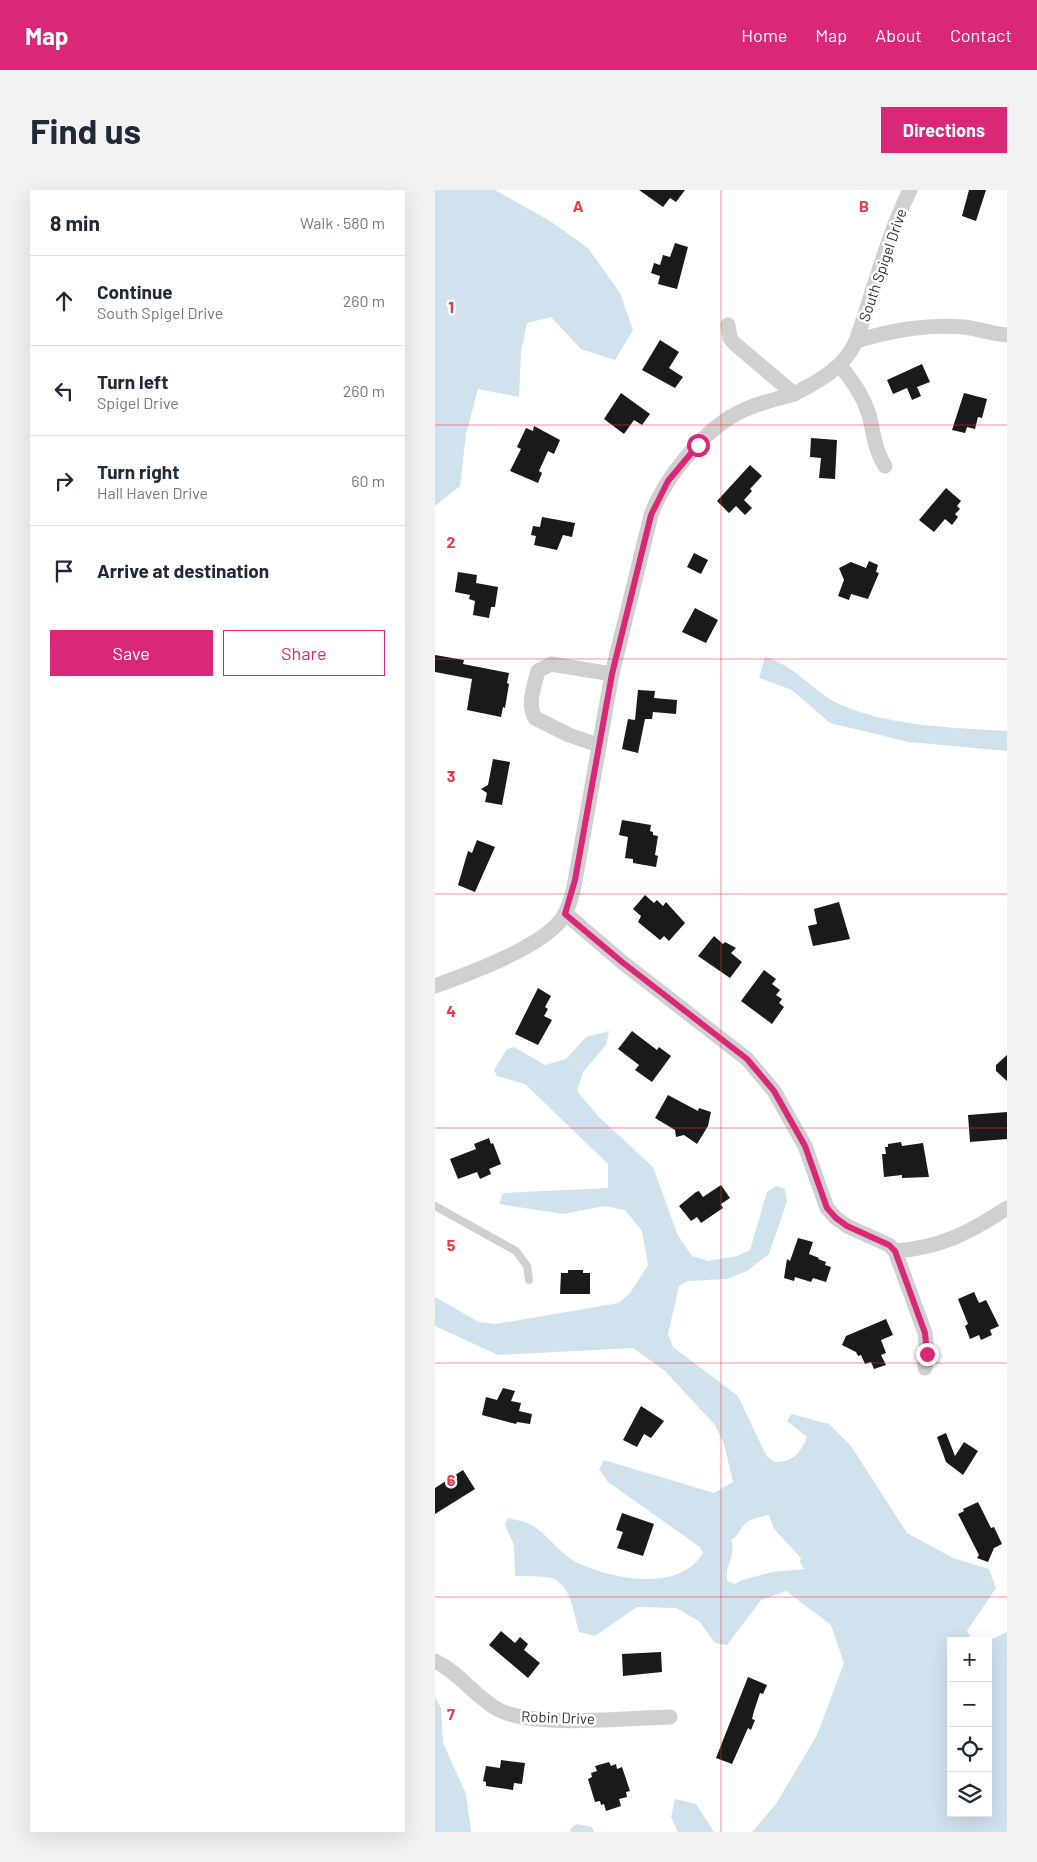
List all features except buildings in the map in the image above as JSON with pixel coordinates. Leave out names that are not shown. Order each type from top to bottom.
[{"type":"street","name":"South Spigel Drive","points":[[435,986],[490,964],[541,938],[554,928],[565,914],[575,880],[612,674],[651,515],[668,481],[718,425],[751,407],[794,394],[815,383],[847,358],[856,341],[875,277],[893,227],[910,190]]},
{"type":"street","points":[[728,325],[730,338],[734,343],[794,394]]},
{"type":"street","name":"South Spigel Drive","points":[[856,341],[894,330],[929,326],[964,327],[1007,335]]},
{"type":"street","points":[[840,364],[862,396],[869,416],[874,444],[885,466]]},
{"type":"street","points":[[598,745],[569,735],[535,718],[531,705],[534,686],[538,672],[551,664],[612,674]]},
{"type":"street","points":[[565,914],[622,962],[747,1059],[774,1091],[805,1146],[827,1208],[847,1226],[889,1245],[895,1251],[925,1333],[927,1354],[925,1368]]},
{"type":"street","points":[[895,1251],[937,1246],[957,1238],[1007,1208]]},
{"type":"street","name":"Robin Drive","points":[[435,1662],[455,1672],[487,1703],[515,1717],[531,1720],[670,1717]]},
{"type":"lane","points":[[435,1206],[516,1251],[527,1266],[529,1280]]},
{"type":"water","points":[[435,190],[495,190],[550,221],[588,248],[620,293],[633,330],[615,360],[581,349],[551,317],[527,323],[521,352],[519,397],[478,389],[466,434],[460,486],[435,506]]},
{"type":"water","points":[[765,657],[785,665],[835,702],[854,710],[897,721],[965,729],[1007,731],[1007,751],[909,742],[830,723],[792,690],[759,678]]},
{"type":"water","points":[[609,1031],[606,1045],[583,1072],[577,1091],[598,1116],[653,1167],[678,1236],[692,1256],[708,1261],[737,1256],[750,1250],[767,1192],[776,1186],[785,1189],[787,1201],[769,1254],[747,1271],[727,1279],[688,1281],[679,1286],[668,1334],[673,1347],[738,1396],[766,1455],[774,1462],[781,1462],[795,1456],[802,1448],[807,1437],[787,1421],[791,1414],[829,1424],[851,1446],[907,1533],[953,1558],[989,1569],[996,1588],[967,1631],[971,1637],[947,1637],[947,1817],[992,1817],[992,1639],[1007,1632],[1007,1832],[752,1832],[776,1804],[817,1735],[844,1663],[831,1625],[786,1591],[761,1600],[727,1645],[715,1643],[699,1621],[676,1608],[637,1607],[595,1636],[579,1632],[571,1600],[558,1581],[547,1577],[515,1576],[514,1545],[505,1525],[508,1518],[525,1522],[534,1527],[578,1563],[608,1574],[644,1579],[662,1578],[678,1574],[692,1566],[703,1553],[700,1547],[608,1482],[599,1469],[604,1460],[714,1493],[733,1482],[724,1444],[715,1425],[665,1371],[633,1348],[498,1355],[435,1326],[435,1297],[479,1322],[496,1324],[619,1303],[630,1293],[648,1265],[642,1231],[625,1210],[604,1206],[563,1214],[499,1204],[503,1193],[608,1188],[608,1164],[525,1084],[497,1076],[494,1070],[507,1049],[514,1047],[545,1065],[566,1059],[586,1037]],"holes":[[[769,1515],[774,1529],[801,1558],[800,1562],[804,1569],[773,1572],[742,1580],[735,1584],[727,1581],[727,1570],[732,1556],[731,1540],[736,1537],[747,1522],[753,1519]]]},
{"type":"water","points":[[435,1697],[441,1708],[443,1743],[466,1794],[471,1832],[435,1832]]},
{"type":"water","points":[[675,1799],[696,1804],[714,1832],[678,1832],[671,1817]]},
{"type":"water","points":[[577,1824],[592,1827],[594,1832],[570,1832],[571,1828]]},
{"type":"route","points":[[698,445],[668,481],[657,499],[651,515],[612,674],[575,880],[565,914],[622,962],[733,1047],[763,1076],[774,1091],[805,1146],[827,1208],[847,1226],[889,1245],[897,1254],[925,1333],[927,1354]]}]
